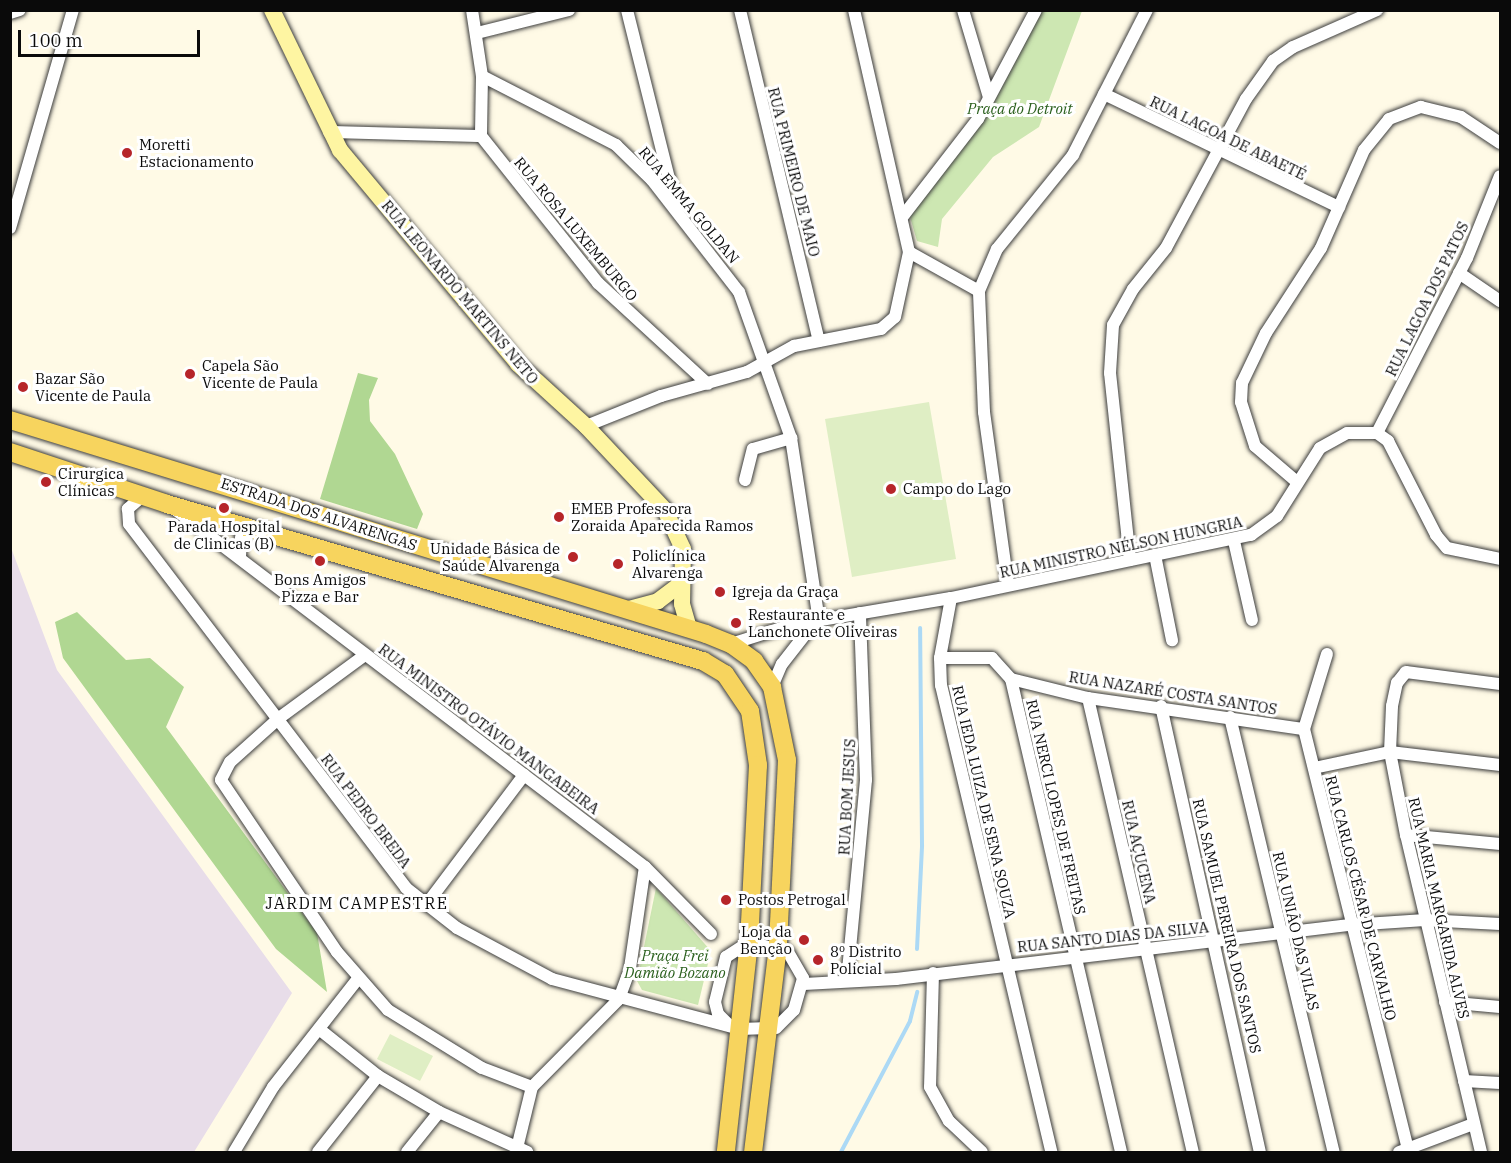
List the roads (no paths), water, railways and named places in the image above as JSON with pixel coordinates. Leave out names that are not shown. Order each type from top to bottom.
[{"type":"main road","name":"ESTRADA DOS ALVARENGAS","points":[[10,420],[689,628],[731,644],[754,661],[772,687],[787,760],[778,946],[753,1152]]},
{"type":"main road","name":"ESTRADA DOS ALVARENGAS","points":[[10,452],[146,494],[167,504],[248,525],[703,662],[725,674],[740,689],[757,736],[749,942],[735,1027],[726,1152]]},
{"type":"street","points":[[10,13],[20,10]]},
{"type":"street","points":[[10,228],[64,51],[73,10]]},
{"type":"street","name":"RUA LEONARDO MARTINS NETO","points":[[272,10],[329,132],[518,364],[586,426],[665,510],[683,549],[682,583],[689,628]]},
{"type":"street","points":[[329,132],[481,136],[482,76],[472,10]]},
{"type":"street","points":[[477,33],[569,10]]},
{"type":"street","points":[[627,10],[678,214]]},
{"type":"street","name":"RUA PRIMEIRO DE MAIO","points":[[740,10],[819,341]]},
{"type":"street","points":[[586,426],[747,372],[766,359],[819,341],[889,325],[899,307],[909,252],[903,216],[855,10]]},
{"type":"street","points":[[963,10],[989,97]]},
{"type":"street","points":[[903,216],[963,141],[1036,10]]},
{"type":"street","points":[[1008,585],[984,412],[979,291],[997,249],[1073,155],[1147,10]]},
{"type":"street","points":[[1131,560],[1110,373],[1113,325],[1133,289],[1166,248],[1246,99],[1273,61],[1293,47],[1377,10]]},
{"type":"street","name":"RUA EMMA GOLDAN","points":[[482,76],[616,145],[678,214],[739,292],[766,359],[791,438],[816,622]]},
{"type":"street","name":"RUA LAGOA DE ABAETÉ","points":[[1104,94],[1218,152],[1339,207]]},
{"type":"street","points":[[1297,482],[1256,446],[1243,410],[1242,383],[1266,333],[1321,248],[1377,129],[1407,109],[1441,109],[1500,143]]},
{"type":"street","name":"RUA ROSA LUXEMBURGO","points":[[481,136],[621,308],[708,384]]},
{"type":"street","name":"RUA LAGOA DOS PATOS","points":[[1377,433],[1460,273],[1500,176]]},
{"type":"street","points":[[909,252],[979,291]]},
{"type":"street","points":[[1460,273],[1500,301]]},
{"type":"street","points":[[1377,433],[1395,451],[1436,535],[1447,548],[1500,559]]},
{"type":"street","name":"RUA MINISTRO NÉLSON HUNGRIA","points":[[731,644],[769,630],[951,598],[1155,555],[1234,541],[1266,529],[1307,463],[1332,439],[1377,433]]},
{"type":"street","points":[[745,480],[753,449],[791,438]]},
{"type":"street","name":"RUA PEDRO BREDA","points":[[146,494],[128,509],[129,524],[390,869],[426,905],[483,943],[552,979],[619,999],[735,1027]]},
{"type":"street","name":"RUA MINISTRO OTÁVIO MANGABEIRA","points":[[167,504],[240,557],[365,655],[645,867],[711,934]]},
{"type":"street","points":[[240,557],[241,538],[248,525]]},
{"type":"street","points":[[1234,541],[1252,620]]},
{"type":"street","points":[[1155,555],[1172,639]]},
{"type":"street","points":[[629,609],[658,601],[682,583]]},
{"type":"street","name":"RUA IEDA LUIZA DE SENA SOUZA","points":[[951,598],[940,658],[941,685],[1051,1152]]},
{"type":"street","name":"RUA BOM JESUS","points":[[847,981],[866,780],[860,613]]},
{"type":"street","points":[[772,687],[782,664],[816,622]]},
{"type":"street","points":[[1304,729],[1327,654]]},
{"type":"street","points":[[365,655],[278,719],[224,768],[222,786],[357,980],[411,1027],[482,1068],[532,1087]]},
{"type":"street","points":[[940,658],[992,658],[1011,679]]},
{"type":"street","name":"RUA MARIA MARGARIDA ALVES","points":[[1480,1152],[1406,836],[1390,752],[1394,693],[1406,672],[1500,684]]},
{"type":"street","name":"RUA NAZARÉ COSTA SANTOS","points":[[1011,679],[1088,698],[1161,706],[1304,729]]},
{"type":"street","name":"RUA NERCI LOPES DE FREITAS","points":[[1011,679],[1121,1152]]},
{"type":"street","name":"RUA AÇUCENA","points":[[1088,698],[1193,1152]]},
{"type":"street","name":"RUA SAMUEL PEREIRA DOS SANTOS","points":[[1161,706],[1216,940],[1260,1152]]},
{"type":"street","name":"RUA UNIÃO DAS VILAS","points":[[1230,717],[1334,1152]]},
{"type":"street","name":"RUA CARLOS CÉSAR DE CARVALHO","points":[[1304,729],[1404,1151]]},
{"type":"street","points":[[1314,768],[1390,752],[1500,765]]},
{"type":"street","points":[[426,905],[524,775]]},
{"type":"street","points":[[1406,836],[1500,844]]},
{"type":"street","points":[[319,1029],[378,1076],[497,1148],[522,1150],[532,1087],[619,999],[630,968],[645,867]]},
{"type":"street","name":"RUA SANTO DIAS DA SILVA","points":[[804,984],[896,979],[1006,964],[1216,940],[1281,935],[1350,925],[1425,920],[1500,924]]},
{"type":"street","points":[[749,942],[778,946],[797,961],[804,984],[791,1016],[768,1030],[735,1027],[718,1014],[715,1002],[724,961],[735,948],[749,942]]},
{"type":"street","points":[[928,974],[930,1087],[949,1121],[982,1152]]},
{"type":"street","points":[[234,1152],[273,1087],[357,980]]},
{"type":"street","points":[[699,1017],[715,1002]]},
{"type":"street","points":[[1445,1002],[1500,1007]]},
{"type":"street","points":[[318,1152],[378,1076]]},
{"type":"street","points":[[1464,1081],[1500,1083]]},
{"type":"street","points":[[406,1152],[438,1112]]},
{"type":"street","points":[[1404,1151],[1473,1124]]},
{"type":"waterway","points":[[917,949],[922,845],[920,628]]},
{"type":"waterway","points":[[841,1152],[910,1021],[917,992]]},
{"type":"place","name":"Moretti Estacionamento","points":[[127,153]]},
{"type":"place","name":"Capela São Vicente de Paula","points":[[190,374]]},
{"type":"place","name":"Bazar São Vicente de Paula","points":[[23,387]]},
{"type":"place","name":"Cirurgica Clínicas","points":[[46,482]]},
{"type":"place","name":"Campo do Lago","points":[[891,489]]},
{"type":"place","name":"Parada Hospital de Clinicas (B)","points":[[224,508]]},
{"type":"place","name":"EMEB Professora Zoraida Aparecida Ramos","points":[[559,517]]},
{"type":"place","name":"Unidade Básica de Saúde Alvarenga","points":[[573,557]]},
{"type":"place","name":"Bons Amigos Pizza e Bar","points":[[320,561]]},
{"type":"place","name":"Policlínica Alvarenga","points":[[618,564]]},
{"type":"place","name":"Igreja da Graça","points":[[720,592]]},
{"type":"place","name":"Restaurante e Lanchonete Oliveiras","points":[[736,623]]},
{"type":"place","name":"Postos Petrogal","points":[[726,900]]},
{"type":"place","name":"Loja da Benção","points":[[804,940]]},
{"type":"place","name":"8º Distrito Policial","points":[[818,960]]},
{"type":"district","name":"JARDIM CAMPESTRE","points":[[357,903]]},
{"type":"park label","name":"Praça do Detroit","points":[[1020,109]]},
{"type":"park label","name":"Praça Frei Damião Bozano","points":[[675,964]]}]
